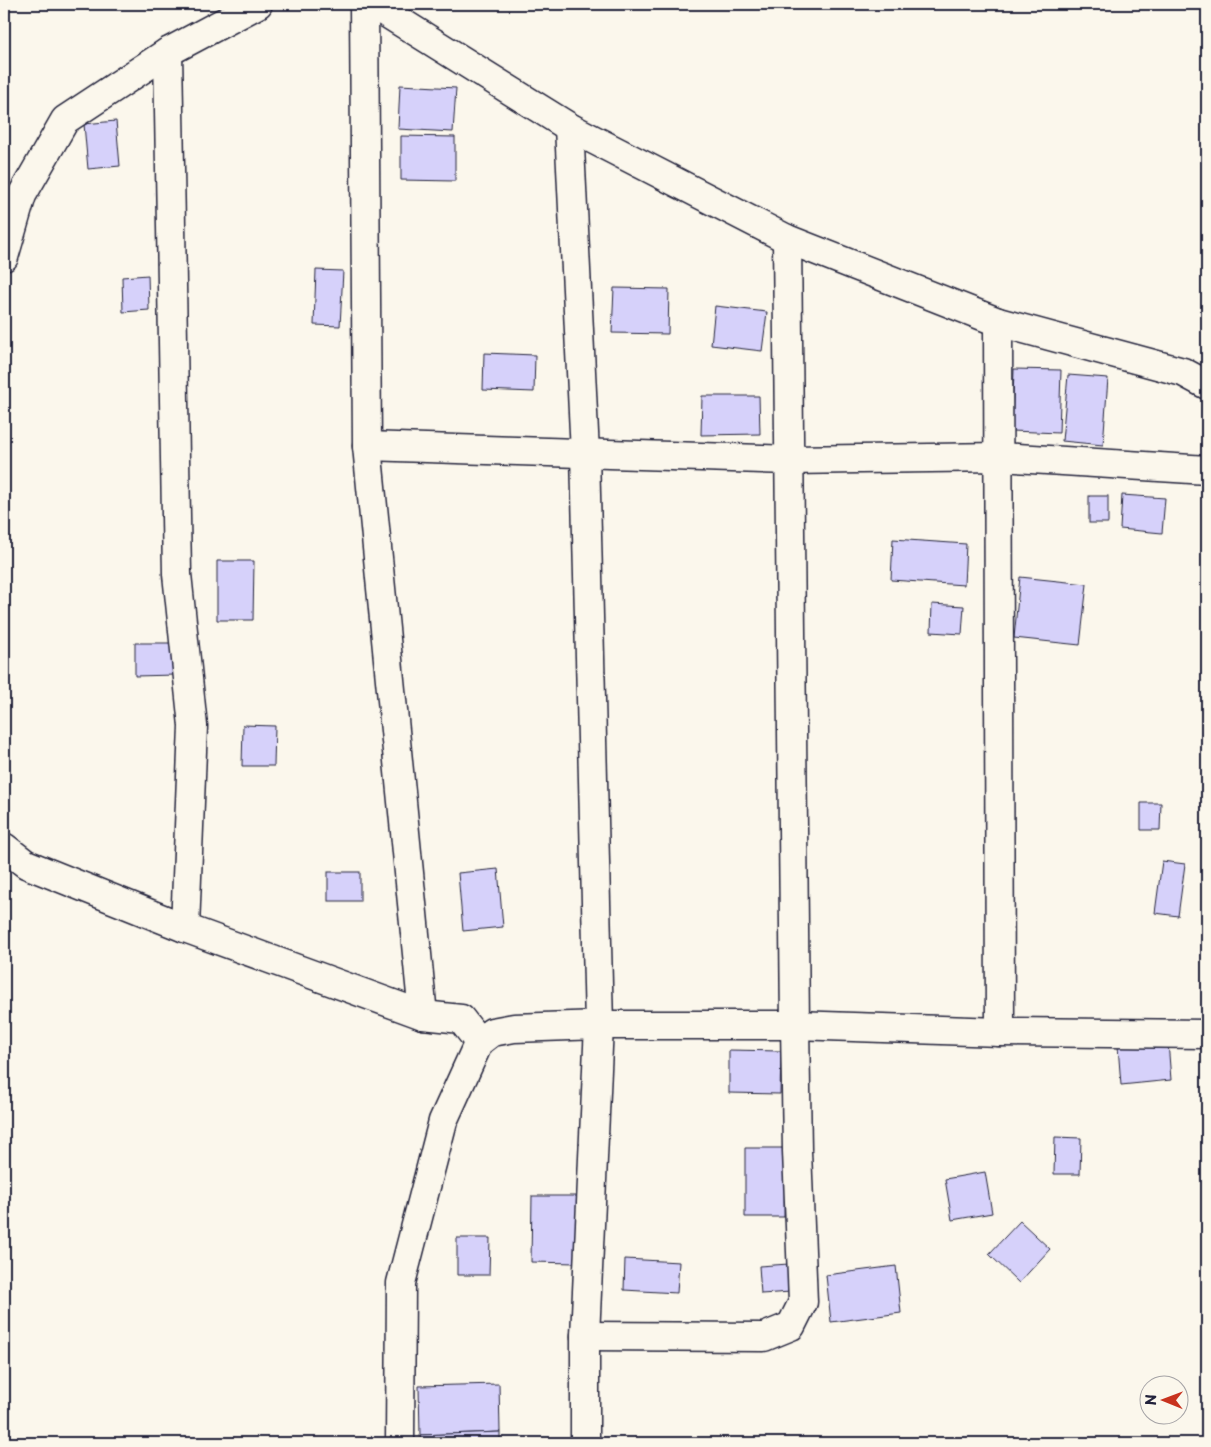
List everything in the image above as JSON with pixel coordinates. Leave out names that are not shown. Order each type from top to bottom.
[{"type":"street","points":[[4,257],[22,195],[66,120],[168,52],[258,4]]},
{"type":"street","points":[[364,4],[367,446],[423,1014]]},
{"type":"street","points":[[372,4],[569,128],[787,239],[998,322],[1183,372],[1207,385]]},
{"type":"street","points":[[168,52],[177,574],[193,726],[185,928]]},
{"type":"street","points":[[569,128],[585,453],[599,1025],[586,1336],[585,1443]]},
{"type":"street","points":[[586,1336],[764,1337],[791,1326],[803,1302],[794,1025],[787,239]]},
{"type":"street","points":[[998,322],[1000,457],[1000,1032]]},
{"type":"street","points":[[367,446],[790,460],[1000,457],[1207,470],[1207,482]]},
{"type":"street","points":[[4,847],[26,864],[185,928],[423,1014],[461,1019],[479,1042]]},
{"type":"street","points":[[400,1443],[401,1283],[442,1121],[467,1064],[479,1042],[492,1032],[514,1028],[599,1025],[794,1025],[1000,1032],[1207,1034]]},
{"type":"building","points":[[400,85],[456,88],[453,132],[398,129]]},
{"type":"building","points":[[116,121],[120,166],[88,169],[84,124]]},
{"type":"building","points":[[401,136],[455,137],[455,181],[401,180]]},
{"type":"building","points":[[316,270],[343,271],[340,326],[314,325]]},
{"type":"building","points":[[148,275],[149,310],[123,312],[122,277]]},
{"type":"building","points":[[614,288],[669,289],[668,334],[612,333]]},
{"type":"building","points":[[715,306],[767,312],[762,351],[711,345]]},
{"type":"building","points":[[484,353],[535,355],[534,392],[483,390]]},
{"type":"building","points":[[1014,369],[1061,370],[1059,433],[1012,431]]},
{"type":"building","points":[[1068,375],[1108,378],[1103,445],[1062,441]]},
{"type":"building","points":[[702,396],[759,396],[760,434],[701,435]]},
{"type":"building","points":[[1122,495],[1165,498],[1162,533],[1120,529]]},
{"type":"building","points":[[1089,496],[1108,496],[1108,523],[1089,523]]},
{"type":"building","points":[[893,539],[966,544],[964,585],[891,580]]},
{"type":"building","points":[[217,561],[254,561],[253,620],[217,620]]},
{"type":"building","points":[[1020,577],[1087,584],[1080,645],[1014,638]]},
{"type":"building","points":[[932,604],[964,606],[962,634],[931,632]]},
{"type":"building","points":[[135,643],[174,643],[175,675],[135,676]]},
{"type":"building","points":[[243,725],[275,726],[274,766],[242,766]]},
{"type":"building","points":[[1141,803],[1161,803],[1160,830],[1141,830]]},
{"type":"building","points":[[1162,861],[1185,864],[1178,916],[1155,913]]},
{"type":"building","points":[[498,869],[503,927],[463,931],[458,873]]},
{"type":"building","points":[[328,872],[360,872],[360,901],[328,901]]},
{"type":"building","points":[[1168,1042],[1171,1080],[1121,1085],[1118,1046]]},
{"type":"building","points":[[729,1050],[781,1051],[780,1094],[729,1093]]},
{"type":"building","points":[[1055,1137],[1081,1138],[1080,1174],[1054,1174]]},
{"type":"building","points":[[745,1148],[785,1148],[784,1217],[745,1217]]},
{"type":"building","points":[[985,1172],[992,1213],[952,1220],[945,1179]]},
{"type":"building","points":[[532,1196],[577,1196],[576,1263],[531,1262]]},
{"type":"building","points":[[1020,1221],[1050,1249],[1019,1283],[989,1254]]},
{"type":"building","points":[[457,1238],[490,1238],[489,1275],[457,1275]]},
{"type":"building","points":[[625,1259],[679,1262],[677,1293],[624,1290]]},
{"type":"building","points":[[789,1264],[791,1292],[761,1294],[759,1266]]},
{"type":"building","points":[[896,1266],[901,1313],[831,1322],[826,1275]]},
{"type":"building","points":[[499,1384],[500,1432],[420,1435],[419,1386]]},
{"type":"building","points":[[500,1432],[500,1443],[421,1443],[420,1435]]}]
